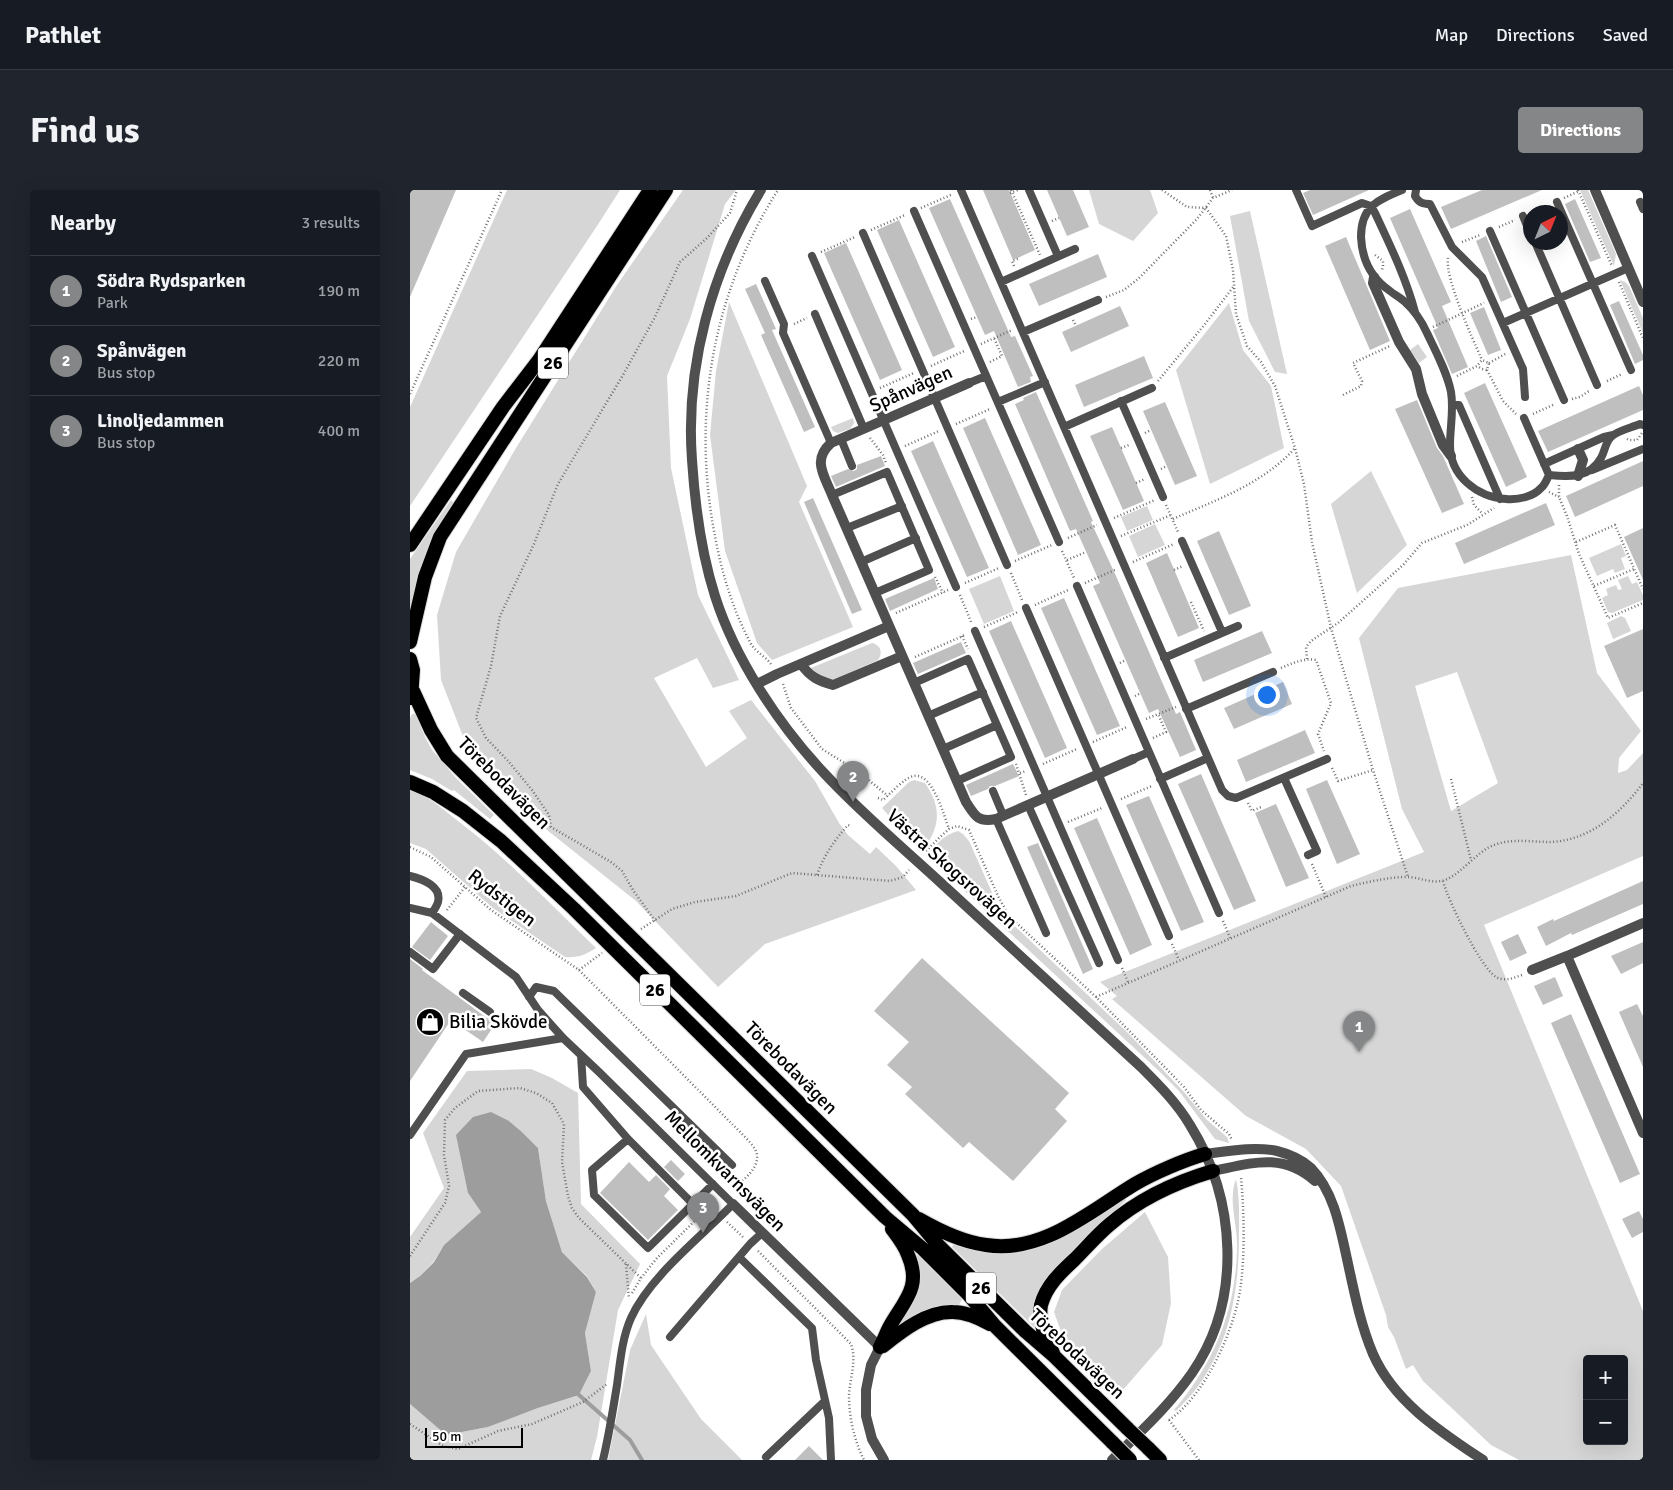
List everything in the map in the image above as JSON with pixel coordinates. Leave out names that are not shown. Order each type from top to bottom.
[{"type":"highway","name":"26","points":[[410,545],[503,407],[544,352],[650,190]]},
{"type":"highway","name":"26","points":[[410,642],[425,577],[440,537],[666,190]]},
{"type":"highway","name":"26","points":[[410,658],[413,670],[411,698]]},
{"type":"highway","name":"Törebodavägen","points":[[411,698],[447,756],[912,1215],[938,1245],[978,1285],[1160,1460]]},
{"type":"highway","name":"Törebodavägen","points":[[410,782],[433,792],[462,811],[501,841],[574,909],[886,1218],[922,1249],[962,1288],[995,1326],[1130,1460]]},
{"type":"highway","points":[[912,1215],[965,1241],[988,1246],[1014,1245],[1037,1241],[1058,1232],[1138,1182],[1194,1157],[1206,1154]]},
{"type":"highway","points":[[1054,1356],[1040,1321],[1041,1307],[1046,1290],[1056,1278],[1108,1225],[1124,1213],[1150,1196],[1213,1171]]},
{"type":"highway","points":[[880,1348],[890,1326],[908,1299],[913,1278],[908,1255],[886,1218]]},
{"type":"highway","points":[[880,1348],[916,1323],[941,1313],[965,1313],[995,1326]]},
{"type":"street","name":"Västra Skogsrovägen","points":[[761,190],[748,211],[718,277],[706,317],[692,396],[690,441],[694,499],[702,545],[715,597],[733,639],[757,684],[776,714],[823,772],[1167,1093],[1190,1124],[1206,1154],[1223,1203],[1228,1254],[1224,1298],[1214,1327],[1193,1372],[1173,1399],[1112,1460]]},
{"type":"street","points":[[1595,190],[1643,302]]},
{"type":"street","points":[[1374,277],[1373,283],[1399,342],[1416,370],[1422,394],[1444,445],[1451,456]]},
{"type":"street","name":"Spånvägen","points":[[836,441],[969,383]]},
{"type":"street","points":[[836,441],[824,450],[820,459],[822,469],[928,716],[972,813],[979,819],[987,821],[1000,817],[1133,759]]},
{"type":"street","points":[[1578,449],[1583,460],[1578,476]]},
{"type":"street","points":[[757,684],[889,626]]},
{"type":"street","points":[[801,664],[806,672],[816,680],[833,686],[902,656]]},
{"type":"street","points":[[1532,970],[1643,923]]},
{"type":"street","points":[[1567,956],[1643,1134]]},
{"type":"street","points":[[1206,1154],[1252,1149],[1276,1151],[1300,1160],[1309,1167],[1327,1192],[1334,1207],[1360,1316],[1373,1355],[1387,1377],[1419,1414],[1483,1460]]},
{"type":"street","points":[[1213,1171],[1263,1161],[1278,1162],[1306,1173],[1327,1192]]},
{"type":"street","name":"Mellomkvarnsvägen","points":[[733,1204],[880,1348]]},
{"type":"street","points":[[880,1348],[871,1365],[867,1382],[866,1416],[872,1439],[884,1460]]},
{"type":"lane","points":[[961,190],[1222,790],[1228,796],[1236,798],[1327,759]]},
{"type":"lane","points":[[1029,190],[1058,256]]},
{"type":"lane","points":[[1296,190],[1312,226],[1362,203],[1371,206],[1411,296],[1416,314]]},
{"type":"lane","points":[[1402,190],[1377,200],[1365,214],[1361,236],[1363,255],[1367,267],[1374,277],[1390,292],[1404,301],[1416,314],[1426,330],[1448,379],[1452,405],[1451,456],[1461,478],[1474,490],[1500,499],[1516,500],[1541,488],[1549,475]]},
{"type":"lane","points":[[1416,190],[1415,196],[1418,201],[1423,204],[1430,204],[1452,247],[1482,277],[1523,369],[1525,397]]},
{"type":"lane","points":[[1557,202],[1631,370]]},
{"type":"lane","points":[[914,211],[1059,542]]},
{"type":"lane","points":[[1490,231],[1564,400]]},
{"type":"lane","points":[[863,233],[1007,565]]},
{"type":"lane","points":[[1001,282],[1075,249]]},
{"type":"lane","points":[[1538,250],[1597,385]]},
{"type":"lane","points":[[812,256],[956,587]]},
{"type":"lane","points":[[1503,323],[1628,268]]},
{"type":"lane","points":[[765,281],[784,324],[783,333],[836,441],[852,466]]},
{"type":"lane","points":[[1022,329],[1098,300]]},
{"type":"lane","points":[[815,314],[864,429]]},
{"type":"lane","points":[[969,383],[986,376]]},
{"type":"lane","points":[[998,402],[1045,382]]},
{"type":"lane","points":[[1064,427],[1152,388]]},
{"type":"lane","points":[[1121,401],[1163,497]]},
{"type":"lane","points":[[1452,405],[1459,405],[1500,499]]},
{"type":"lane","points":[[1524,418],[1549,475]]},
{"type":"lane","points":[[1544,464],[1604,437],[1640,424],[1643,425]]},
{"type":"lane","points":[[1590,471],[1602,456],[1608,441],[1613,435]]},
{"type":"lane","points":[[1549,475],[1578,476],[1643,449]]},
{"type":"lane","points":[[832,495],[887,472],[902,506],[929,570],[875,593]]},
{"type":"lane","points":[[847,528],[902,506]]},
{"type":"lane","points":[[861,562],[916,538]]},
{"type":"lane","points":[[1182,541],[1222,632]]},
{"type":"lane","points":[[1077,586],[1219,913]]},
{"type":"lane","points":[[1026,608],[1169,936]]},
{"type":"lane","points":[[1164,658],[1238,626]]},
{"type":"lane","points":[[975,631],[1118,960]]},
{"type":"lane","points":[[914,683],[968,659],[983,692],[1011,757],[957,781]]},
{"type":"lane","points":[[1185,706],[1273,672]]},
{"type":"lane","points":[[928,716],[983,692]]},
{"type":"lane","points":[[943,749],[997,725]]},
{"type":"lane","points":[[1133,759],[1149,752]]},
{"type":"lane","points":[[1160,778],[1208,758]]},
{"type":"lane","points":[[1284,778],[1316,851],[1308,855]]},
{"type":"lane","points":[[992,791],[1000,817],[1046,933]]},
{"type":"lane","points":[[1028,805],[1099,963]]},
{"type":"lane","points":[[410,876],[425,879],[436,890],[438,901],[432,914]]},
{"type":"lane","name":"Mellomkvarnsvägen","points":[[410,908],[432,914],[440,919],[516,977],[546,1020],[563,1038],[733,1204]]},
{"type":"lane","points":[[410,952],[433,969],[460,934]]},
{"type":"lane","points":[[529,997],[536,987],[554,991],[732,1165]]},
{"type":"lane","points":[[463,993],[490,1012]]},
{"type":"lane","points":[[410,1135],[466,1054],[563,1038]]},
{"type":"lane","points":[[581,1055],[583,1087],[628,1139],[693,1204]]},
{"type":"lane","points":[[628,1139],[592,1170],[594,1195],[648,1248],[713,1184]]},
{"type":"lane","points":[[603,1460],[611,1424],[625,1336],[631,1318],[643,1297],[660,1276],[733,1204]]},
{"type":"lane","points":[[670,1337],[762,1233]]},
{"type":"lane","points":[[739,1257],[812,1328],[816,1360],[829,1418],[831,1460]]},
{"type":"lane","points":[[766,1457],[826,1401]]},
{"type":"path","points":[[410,394],[502,190]]},
{"type":"path","points":[[654,921],[622,871],[611,862],[551,827],[549,815],[532,790],[486,738],[476,718],[491,666],[500,616],[534,544],[558,484],[655,317],[680,262],[707,238],[730,213],[737,190]]},
{"type":"path","points":[[778,190],[752,235],[735,274],[722,315],[711,361],[706,409],[706,451],[708,498],[717,548],[732,602],[751,644],[768,660],[777,674],[786,691],[791,708],[822,749],[859,772],[888,796]]},
{"type":"path","points":[[812,256],[961,190]]},
{"type":"path","points":[[1018,190],[1011,192],[1044,263]]},
{"type":"path","points":[[1162,190],[1187,207],[1206,208]]},
{"type":"path","points":[[1210,190],[1213,198]]},
{"type":"path","points":[[1098,300],[1124,290],[1138,279],[1206,208],[1213,198],[1232,190]]},
{"type":"path","points":[[1206,208],[1226,236],[1230,252],[1236,314],[1247,346],[1261,362],[1275,386],[1295,448],[1304,484],[1312,542],[1331,628],[1373,770],[1408,877]]},
{"type":"path","points":[[1452,247],[1448,254],[1447,262],[1449,274],[1482,360],[1488,363]]},
{"type":"path","points":[[1152,388],[1234,286]]},
{"type":"path","points":[[1426,330],[1493,300]]},
{"type":"path","points":[[871,392],[994,338],[1022,329]]},
{"type":"path","points":[[982,366],[1002,356],[994,338]]},
{"type":"path","points":[[1343,396],[1361,386],[1362,381],[1353,362],[1399,342]]},
{"type":"path","points":[[1515,350],[1496,357],[1488,363],[1487,370],[1504,401],[1513,412],[1524,418],[1564,400],[1580,397],[1597,385],[1631,370]]},
{"type":"path","points":[[1448,379],[1477,366],[1482,360]]},
{"type":"path","points":[[1477,366],[1487,370]]},
{"type":"path","points":[[864,429],[883,455],[888,467],[887,472]]},
{"type":"path","points":[[1173,519],[1247,486],[1284,460],[1295,448]]},
{"type":"path","points":[[1561,476],[1558,487],[1559,497],[1579,554],[1608,618],[1643,603]]},
{"type":"path","points":[[1474,490],[1472,500],[1474,505],[1483,514]]},
{"type":"path","points":[[896,613],[1163,497],[1182,541],[916,656]]},
{"type":"path","points":[[1307,659],[1306,648],[1311,641],[1331,628],[1403,565],[1422,543],[1467,524],[1494,508],[1500,499]]},
{"type":"path","points":[[1113,540],[1170,514]]},
{"type":"path","points":[[1576,542],[1615,525],[1643,589]]},
{"type":"path","points":[[1059,542],[1077,586]]},
{"type":"path","points":[[1066,560],[1086,552]]},
{"type":"path","points":[[1007,565],[1026,608]]},
{"type":"path","points":[[1594,586],[1634,569]]},
{"type":"path","points":[[929,570],[936,579],[942,593]]},
{"type":"path","points":[[956,587],[975,631]]},
{"type":"path","points":[[1191,602],[1207,639]]},
{"type":"path","points":[[1273,672],[1299,661],[1307,659],[1316,660],[1331,703],[1318,734],[1327,759],[1338,781],[1373,770]]},
{"type":"path","points":[[1020,774],[1158,714],[1185,706]]},
{"type":"path","points":[[1144,741],[1166,732],[1158,714]]},
{"type":"path","points":[[1011,757],[1020,774],[1028,805]]},
{"type":"path","points":[[878,798],[883,800],[906,780],[913,776],[920,776],[933,789],[949,829]]},
{"type":"path","points":[[1451,779],[1471,860]]},
{"type":"path","points":[[1096,997],[1350,886],[1372,881],[1408,877],[1434,882],[1442,881],[1456,873],[1493,845],[1514,841],[1552,842],[1573,839],[1593,830],[1612,817],[1630,801],[1643,783]]},
{"type":"path","points":[[1244,795],[1252,811],[1261,807]]},
{"type":"path","points":[[817,875],[830,846],[848,825],[852,826]]},
{"type":"path","points":[[926,851],[949,829],[957,826],[969,830],[1008,916],[1096,997],[1184,1087],[1202,1110],[1229,1134],[1233,1143]]},
{"type":"path","name":"Rydstigen","points":[[410,848],[432,857],[491,910],[579,970],[740,1132],[756,1150],[758,1158],[754,1168],[724,1195]]},
{"type":"path","points":[[641,929],[672,909],[695,902],[736,896],[792,873],[890,881],[903,877],[910,869]]},
{"type":"path","points":[[1442,881],[1466,932],[1488,971],[1497,978],[1509,980],[1532,970]]},
{"type":"path","points":[[440,919],[465,887]]},
{"type":"path","points":[[1219,913],[1230,938]]},
{"type":"path","points":[[1169,936],[1179,960]]},
{"type":"path","points":[[579,970],[603,952]]},
{"type":"path","points":[[1118,960],[1128,982]]},
{"type":"path","points":[[410,1256],[445,1203],[449,1186],[444,1155],[446,1120],[455,1108],[478,1091],[520,1088],[536,1093],[552,1103],[564,1124],[562,1162],[572,1208],[579,1218],[641,1278]]},
{"type":"path","points":[[626,1306],[641,1278],[663,1253],[709,1205],[724,1195]]},
{"type":"path","points":[[626,1263],[629,1299]]},
{"type":"path","points":[[410,1424],[443,1446],[458,1449],[498,1431],[532,1424],[583,1402],[609,1383],[608,1392]]},
{"type":"path","points":[[1169,1420],[1199,1460]]},
{"type":"shaded area","points":[[507,190],[620,190],[410,506],[410,407]]},
{"type":"shaded area","points":[[683,190],[736,190],[725,204],[690,319],[667,376],[671,468],[698,595],[739,680],[713,688],[697,658],[654,678],[706,767],[747,738],[729,711],[751,700],[815,781],[848,835],[870,854],[876,847],[896,866],[916,890],[765,944],[718,987],[636,901],[537,822],[468,749],[441,680],[437,615],[456,552],[516,448],[617,285]]},
{"type":"shaded area","points":[[1089,190],[1150,190],[1158,213],[1133,241],[1099,224]]},
{"type":"shaded area","points":[[1580,190],[1588,190],[1616,254],[1614,266]]},
{"type":"shaded area","points":[[1250,211],[1287,374],[1275,372],[1249,321],[1230,216]]},
{"type":"shaded area","points":[[1620,280],[1629,286],[1643,318],[1643,333]]},
{"type":"shaded area","points":[[729,302],[807,486],[799,502],[853,627],[772,660],[757,643],[725,551],[710,435],[716,371]]},
{"type":"shaded area","points":[[1229,303],[1243,350],[1271,386],[1284,448],[1210,484],[1176,370]]},
{"type":"shaded area","points":[[1418,344],[1427,357],[1419,363],[1410,350]]},
{"type":"shaded area","points":[[853,418],[854,423],[850,429],[838,433],[833,431],[831,427]]},
{"type":"shaded area","points":[[1371,471],[1407,545],[1357,593],[1331,504]]},
{"type":"shaded area","points":[[451,500],[454,503],[430,546],[420,576],[410,624],[410,559]]},
{"type":"shaded area","points":[[1147,506],[1153,520],[1127,531],[1121,517]]},
{"type":"shaded area","points":[[1155,524],[1165,545],[1138,557],[1129,536]]},
{"type":"shaded area","points":[[1621,544],[1626,556],[1621,558],[1625,569],[1615,573],[1613,569],[1597,576],[1589,558]]},
{"type":"shaded area","points":[[1571,555],[1597,673],[1641,731],[1619,758],[1618,773],[1627,770],[1643,753],[1643,856],[1484,925],[1643,1311],[1643,1460],[1519,1460],[1491,1445],[1423,1381],[1413,1365],[1406,1369],[1394,1337],[1388,1327],[1386,1315],[1341,1186],[1306,1149],[1246,1116],[1112,999],[1117,996],[1100,982],[1424,852],[1402,809],[1359,638],[1398,588]],"holes":[[[1457,672],[1498,783],[1451,811],[1415,686]]]},
{"type":"shaded area","points":[[1000,576],[1014,611],[984,624],[969,589]]},
{"type":"shaded area","points":[[1628,576],[1632,584],[1637,582],[1643,595],[1643,600],[1612,613],[1608,612],[1602,598],[1608,595],[1606,589],[1616,585],[1618,590],[1622,589],[1618,580]]},
{"type":"shaded area","points":[[1621,616],[1625,618],[1631,631],[1613,639],[1607,623]]},
{"type":"shaded area","points":[[872,643],[880,650],[878,660],[833,680],[824,679],[811,668]]},
{"type":"shaded area","points":[[412,714],[416,714],[432,750],[456,778],[494,815],[490,819],[454,790],[452,791],[432,779],[410,770],[410,718]]},
{"type":"shaded area","points":[[914,780],[925,783],[934,800],[937,816],[934,832],[924,848],[922,843],[921,851],[882,808],[909,782]]},
{"type":"shaded area","points":[[410,789],[435,803],[494,851],[596,948],[581,956],[565,957],[493,908],[426,849],[410,843]]},
{"type":"shaded area","points":[[958,831],[969,841],[999,908],[1005,917],[1127,1032],[1184,1092],[1207,1120],[1227,1137],[1229,1143],[1215,1139],[1179,1091],[1159,1071],[928,857],[935,855],[935,853],[927,855],[941,840]]},
{"type":"shaded area","points":[[531,1069],[552,1078],[578,1093],[581,1204],[640,1264],[618,1310],[597,1437],[591,1460],[410,1460],[410,1404],[446,1435],[488,1427],[579,1395],[591,1371],[585,1333],[596,1292],[587,1276],[562,1252],[546,1201],[538,1148],[509,1121],[468,1193],[481,1212],[444,1245],[434,1261],[420,1276],[410,1283],[410,1237],[444,1188],[423,1133],[467,1071]]},
{"type":"shaded area","points":[[491,1112],[509,1121],[538,1148],[546,1201],[562,1252],[587,1277],[596,1292],[585,1333],[591,1371],[579,1395],[488,1427],[446,1435],[410,1404],[410,1283],[434,1262],[444,1245],[481,1212],[468,1193],[456,1135],[473,1117]]},
{"type":"shaded area","points":[[1236,1179],[1239,1208],[1239,1256],[1231,1314],[1210,1368],[1196,1389],[1176,1411],[1174,1410],[1201,1373],[1212,1353],[1228,1312],[1236,1267],[1237,1236],[1233,1195]]},
{"type":"shaded area","points":[[1124,1197],[1126,1200],[1046,1280],[1037,1296],[1035,1328],[952,1247],[954,1244],[995,1252]]},
{"type":"shaded area","points":[[1145,1212],[1168,1257],[1171,1303],[1162,1345],[1122,1391],[1063,1337],[1054,1312],[1062,1290],[1102,1249]]},
{"type":"shaded area","points":[[918,1255],[962,1299],[959,1305],[943,1306],[921,1315],[900,1327],[897,1324],[913,1300],[918,1285],[919,1277],[916,1256]]},
{"type":"shaded area","points":[[646,1314],[651,1345],[701,1419],[742,1460],[608,1460],[630,1350]]},
{"type":"building","points":[[410,190],[456,190],[410,297]]},
{"type":"building","points":[[983,190],[1009,190],[1035,250],[1013,260]]},
{"type":"building","points":[[1047,190],[1073,190],[1089,227],[1067,236]]},
{"type":"building","points":[[1310,190],[1369,190],[1313,215],[1303,193]]},
{"type":"building","points":[[1482,190],[1542,190],[1451,229],[1441,207]]},
{"type":"building","points":[[950,199],[1011,337],[1015,336],[1033,376],[1030,377],[1031,382],[1018,387],[994,331],[985,335],[929,208]]},
{"type":"building","points":[[1575,199],[1601,258],[1590,262],[1568,211],[1568,205],[1565,204]]},
{"type":"building","points":[[1410,209],[1451,302],[1442,306],[1468,367],[1452,374],[1433,330],[1438,328],[1390,218]]},
{"type":"building","points":[[899,220],[955,347],[933,357],[877,230]]},
{"type":"building","points":[[1486,236],[1512,297],[1501,302],[1476,241]]},
{"type":"building","points":[[1346,237],[1390,341],[1370,350],[1325,246]]},
{"type":"building","points":[[846,243],[902,370],[880,380],[824,253]]},
{"type":"building","points":[[1098,254],[1107,277],[1039,306],[1029,284]]},
{"type":"building","points":[[756,284],[776,329],[772,330],[815,427],[804,432],[761,335],[765,333],[745,289]]},
{"type":"building","points":[[1619,301],[1643,355],[1643,360],[1635,364],[1610,305]]},
{"type":"building","points":[[1120,306],[1129,326],[1071,352],[1062,332]]},
{"type":"building","points":[[1484,307],[1501,350],[1488,355],[1470,313]]},
{"type":"building","points":[[1144,356],[1153,378],[1084,407],[1075,385]]},
{"type":"building","points":[[1485,383],[1527,477],[1506,487],[1464,393]]},
{"type":"building","points":[[1639,386],[1643,395],[1643,410],[1548,452],[1538,431]]},
{"type":"building","points":[[1036,392],[1176,714],[1180,712],[1196,750],[1180,757],[1158,709],[1149,713],[1093,586],[1100,583],[1076,529],[1070,531],[1015,404]]},
{"type":"building","points":[[1417,400],[1437,448],[1443,456],[1464,504],[1442,513],[1395,409]]},
{"type":"building","points":[[1165,402],[1197,476],[1175,485],[1143,411]]},
{"type":"building","points":[[985,418],[1041,545],[1018,555],[963,428]]},
{"type":"building","points":[[1112,427],[1144,501],[1123,510],[1090,436]]},
{"type":"building","points":[[933,441],[989,568],[967,577],[911,451]]},
{"type":"building","points":[[881,456],[885,466],[836,487],[831,476],[848,469],[854,471],[857,469],[857,465]]},
{"type":"building","points":[[1643,461],[1643,486],[1575,517],[1566,496]]},
{"type":"building","points":[[813,498],[862,610],[852,614],[804,502]]},
{"type":"building","points":[[1546,503],[1555,525],[1464,564],[1455,543]]},
{"type":"building","points":[[1643,528],[1643,580],[1624,537]]},
{"type":"building","points":[[1219,531],[1251,606],[1229,615],[1197,541]]},
{"type":"building","points":[[1167,553],[1199,628],[1178,637],[1146,563]]},
{"type":"building","points":[[934,578],[938,589],[890,611],[885,599]]},
{"type":"building","points":[[1064,598],[1120,726],[1097,735],[1041,608]]},
{"type":"building","points":[[1011,621],[1067,748],[1045,758],[989,631]]},
{"type":"building","points":[[1643,629],[1643,691],[1627,698],[1604,646]]},
{"type":"building","points":[[1262,631],[1272,653],[1203,682],[1194,660]]},
{"type":"building","points":[[961,642],[966,653],[918,674],[913,663]]},
{"type":"building","points":[[1283,682],[1292,704],[1234,729],[1224,708]]},
{"type":"building","points":[[1305,730],[1315,753],[1246,782],[1237,760]]},
{"type":"building","points":[[1013,764],[1019,776],[995,786],[990,786],[988,789],[971,796],[966,785]]},
{"type":"building","points":[[1201,774],[1256,901],[1234,910],[1178,784]]},
{"type":"building","points":[[1327,780],[1360,854],[1337,864],[1306,789]]},
{"type":"building","points":[[1149,796],[1204,922],[1181,931],[1126,805]]},
{"type":"building","points":[[1276,804],[1309,878],[1286,887],[1255,813]]},
{"type":"building","points":[[1097,818],[1152,945],[1130,955],[1074,828]]},
{"type":"building","points":[[1038,843],[1093,969],[1083,974],[1027,847]]},
{"type":"building","points":[[1643,881],[1643,904],[1572,935],[1571,933],[1546,946],[1537,927]]},
{"type":"building","points":[[431,922],[448,936],[430,960],[412,947]]},
{"type":"building","points":[[1518,934],[1527,953],[1510,961],[1501,942]]},
{"type":"building","points":[[1643,942],[1643,963],[1621,974],[1611,956]]},
{"type":"building","points":[[922,958],[1069,1093],[1055,1109],[1067,1121],[1013,1181],[969,1142],[963,1148],[905,1094],[912,1087],[887,1065],[909,1042],[874,1011]]},
{"type":"building","name":"Bilia Skövde","points":[[410,959],[495,1024],[483,1042],[451,1020],[410,1081]]},
{"type":"building","points":[[1555,977],[1563,996],[1543,1005],[1534,986]]},
{"type":"building","points":[[1637,1004],[1643,1016],[1643,1067],[1619,1012]]},
{"type":"building","points":[[1571,1014],[1640,1174],[1620,1183],[1551,1023]]},
{"type":"building","points":[[671,1160],[685,1174],[678,1181],[664,1167]]},
{"type":"building","points":[[629,1162],[649,1182],[656,1175],[670,1189],[664,1196],[678,1210],[648,1240],[600,1193]]},
{"type":"building","points":[[1639,1211],[1643,1219],[1643,1232],[1632,1238],[1622,1219]]},
{"type":"building","points":[[809,1446],[823,1460],[795,1460]]},
{"type":"waterway","points":[[579,1395],[630,1440],[642,1460]]},
{"type":"place","name":"Spånvägen","points":[[853,802]]},
{"type":"place","name":"Bilia Skövde","points":[[430,1022]]},
{"type":"place","name":"Södra Rydsparken","points":[[1359,1052]]},
{"type":"place","name":"Linoljedammen","points":[[703,1233]]}]
